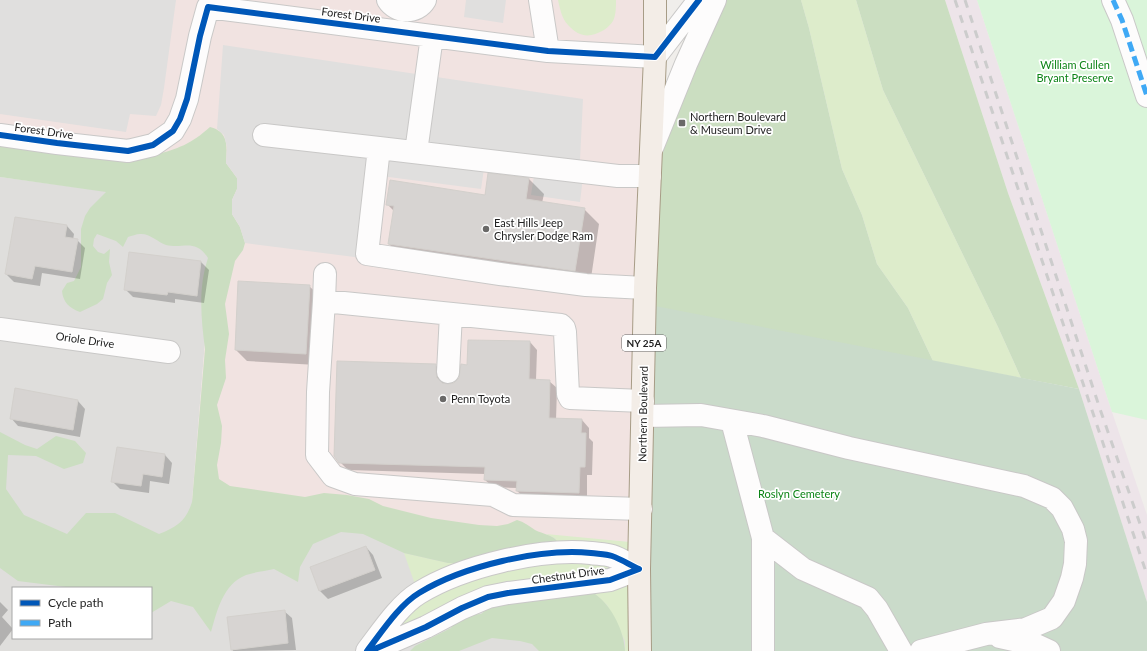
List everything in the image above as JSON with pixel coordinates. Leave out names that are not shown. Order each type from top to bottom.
[{"type":"main road","name":"Northern Boulevard","points":[[640,651],[639,569],[645,288],[655,57],[655,0]]},
{"type":"main road","name":"Northern Boulevard","points":[[655,57],[665,0]]},
{"type":"street","points":[[400,32],[395,5],[411,10],[418,8],[425,0]]},
{"type":"street","points":[[540,0],[548,51]]},
{"type":"street","points":[[655,57],[699,0]]},
{"type":"street","points":[[651,151],[686,64],[715,0]]},
{"type":"street","points":[[1114,0],[1147,96]]},
{"type":"street","name":"Forest Drive","points":[[0,135],[128,151],[153,145],[173,131],[180,119],[187,99],[200,36],[208,7],[548,51],[655,57]]},
{"type":"street","points":[[416,152],[432,36]]},
{"type":"street","points":[[264,135],[541,168],[618,176],[650,176]]},
{"type":"street","points":[[380,148],[368,254],[500,274],[586,285],[645,288]]},
{"type":"street","points":[[325,274],[318,392],[317,456],[333,476],[355,484],[493,495],[513,505],[641,509]]},
{"type":"street","points":[[324,301],[561,325],[565,332],[568,394],[570,398],[643,409],[701,415],[732,422],[763,426],[849,448],[1024,486],[1052,498],[1062,508],[1073,529],[1076,541],[1075,564],[1072,578],[1064,601],[1052,618],[1026,629],[975,641],[921,651]]},
{"type":"street","points":[[448,372],[451,314]]},
{"type":"street","name":"Oriole Drive","points":[[0,329],[169,352]]},
{"type":"street","points":[[732,422],[763,538],[763,651]]},
{"type":"street","points":[[763,538],[803,569],[868,598],[877,609],[901,651]]},
{"type":"street","name":"Chestnut Drive","points":[[368,651],[395,615],[418,593],[454,576],[494,563],[554,553],[579,552],[611,556],[639,569]]},
{"type":"street","name":"Chestnut Drive","points":[[368,651],[426,627],[462,608],[488,598],[508,593],[610,580],[639,569]]},
{"type":"street","points":[[975,641],[1036,645],[1049,651]]},
{"type":"shaded area","points":[[0,0],[655,0],[640,543],[192,502],[216,206],[0,135]]},
{"type":"shaded area","points":[[0,0],[176,0],[164,88],[161,105],[156,116],[130,114],[126,132],[0,114]]},
{"type":"shaded area","points":[[466,0],[506,0],[503,23],[464,17]]},
{"type":"shaded area","points":[[945,0],[977,0],[1147,515],[1147,602],[1079,389],[1008,193]]},
{"type":"shaded area","points":[[223,45],[583,99],[580,160],[585,160],[580,202],[531,195],[535,169],[485,162],[481,189],[381,176],[370,259],[245,243],[240,227],[232,214],[232,200],[237,189],[237,178],[226,163],[227,147],[224,135],[217,129]]},
{"type":"shaded area","points":[[0,177],[216,206],[192,502],[640,543],[640,651],[0,651]]},
{"type":"green space","points":[[558,0],[616,0],[614,19],[608,27],[599,33],[590,35],[581,34],[572,29],[566,23]]},
{"type":"green space","points":[[717,0],[801,0],[842,169],[862,215],[877,264],[908,308],[933,361],[881,357],[652,314],[653,151]]},
{"type":"green space","points":[[801,0],[856,0],[883,90],[998,327],[1021,378],[933,361],[908,308],[877,264],[862,215],[842,169]]},
{"type":"green space","points":[[856,0],[945,0],[1008,193],[1079,389],[1021,378],[998,327],[883,90]]},
{"type":"green space","name":"William Cullen Bryant Preserve","points":[[977,0],[1147,0],[1147,420],[1112,412]]},
{"type":"green space","points":[[210,127],[221,132],[226,140],[226,163],[237,178],[237,189],[232,200],[232,214],[240,227],[245,243],[243,250],[235,261],[225,304],[229,334],[225,360],[226,378],[217,405],[222,426],[217,465],[219,479],[230,486],[305,497],[324,493],[347,495],[369,499],[383,506],[431,518],[479,525],[497,526],[508,524],[517,520],[535,530],[551,536],[558,542],[481,563],[448,563],[404,553],[363,534],[341,532],[313,544],[300,567],[298,582],[274,569],[249,574],[238,579],[226,591],[211,632],[193,607],[171,601],[152,612],[152,587],[66,587],[18,581],[0,568],[0,432],[25,445],[37,449],[56,436],[75,441],[86,453],[83,463],[64,469],[36,456],[8,455],[6,489],[24,515],[67,534],[86,513],[115,513],[159,534],[176,526],[184,519],[192,502],[205,349],[201,303],[203,281],[208,258],[203,252],[194,246],[166,245],[150,236],[143,234],[128,237],[123,247],[116,241],[97,234],[94,239],[93,246],[98,252],[104,254],[110,249],[109,262],[112,275],[107,283],[103,299],[97,304],[80,312],[73,309],[65,301],[62,291],[67,283],[74,281],[81,267],[81,229],[85,216],[90,208],[106,192],[0,177],[0,135],[154,155],[184,145],[197,138]]},
{"type":"green space","name":"Roslyn Cemetery","points":[[645,304],[1079,389],[1147,602],[1147,651],[640,651]]},
{"type":"green space","points":[[546,534],[640,543],[640,651],[625,651],[625,641],[607,605],[594,593],[512,596],[370,651],[418,593],[404,553],[448,563],[556,539]]},
{"type":"green space","points":[[577,589],[589,591],[595,594],[607,605],[620,627],[625,651],[539,651],[532,644],[492,638],[459,651],[410,651],[415,646],[451,628],[455,621],[468,615],[481,614],[496,602]]},
{"type":"building","name":"East Hills Jeep Chrysler Dodge Ram","points":[[488,173],[529,178],[526,199],[585,208],[575,271],[388,244],[394,206],[386,205],[390,180],[485,195]]},
{"type":"building","points":[[15,217],[67,225],[65,237],[78,239],[72,272],[35,266],[32,279],[5,274]]},
{"type":"building","points":[[129,252],[201,261],[197,296],[168,292],[167,295],[124,290]]},
{"type":"building","points":[[238,281],[310,285],[306,354],[235,350]]},
{"type":"building","name":"Penn Toyota","points":[[468,340],[530,341],[529,379],[550,380],[549,418],[582,419],[581,433],[586,433],[585,467],[580,467],[579,493],[516,491],[517,481],[484,480],[485,467],[339,463],[334,456],[337,361],[436,364],[437,378],[442,383],[448,384],[454,383],[459,378],[461,364],[467,365]]},
{"type":"building","points":[[15,388],[78,400],[73,430],[10,419]]},
{"type":"building","points":[[117,447],[165,454],[162,477],[143,474],[141,486],[111,482]]},
{"type":"building","points":[[366,546],[375,570],[319,591],[310,567]]},
{"type":"building","points":[[285,610],[288,643],[231,650],[227,617]]},
{"type":"railway","points":[[955,0],[1147,575]]},
{"type":"railway","points":[[965,0],[1100,409],[1147,544]]},
{"type":"marked path","points":[[1113,0],[1122,20],[1147,96]]},
{"type":"cycle path","points":[[0,135],[128,151],[153,145],[173,131],[180,119],[187,99],[200,36],[208,7],[548,51],[655,57],[699,0]]},
{"type":"cycle path","points":[[367,651],[391,620],[412,598],[437,583],[479,567],[526,556],[571,552],[610,555],[639,569],[610,580],[508,593],[488,597],[462,608],[426,627],[370,651]]},
{"type":"place","name":"Northern Boulevard & Museum Drive","points":[[682,123]]},
{"type":"place","name":"East Hills Jeep Chrysler Dodge Ram","points":[[486,229]]},
{"type":"place","name":"Penn Toyota","points":[[443,399]]}]
